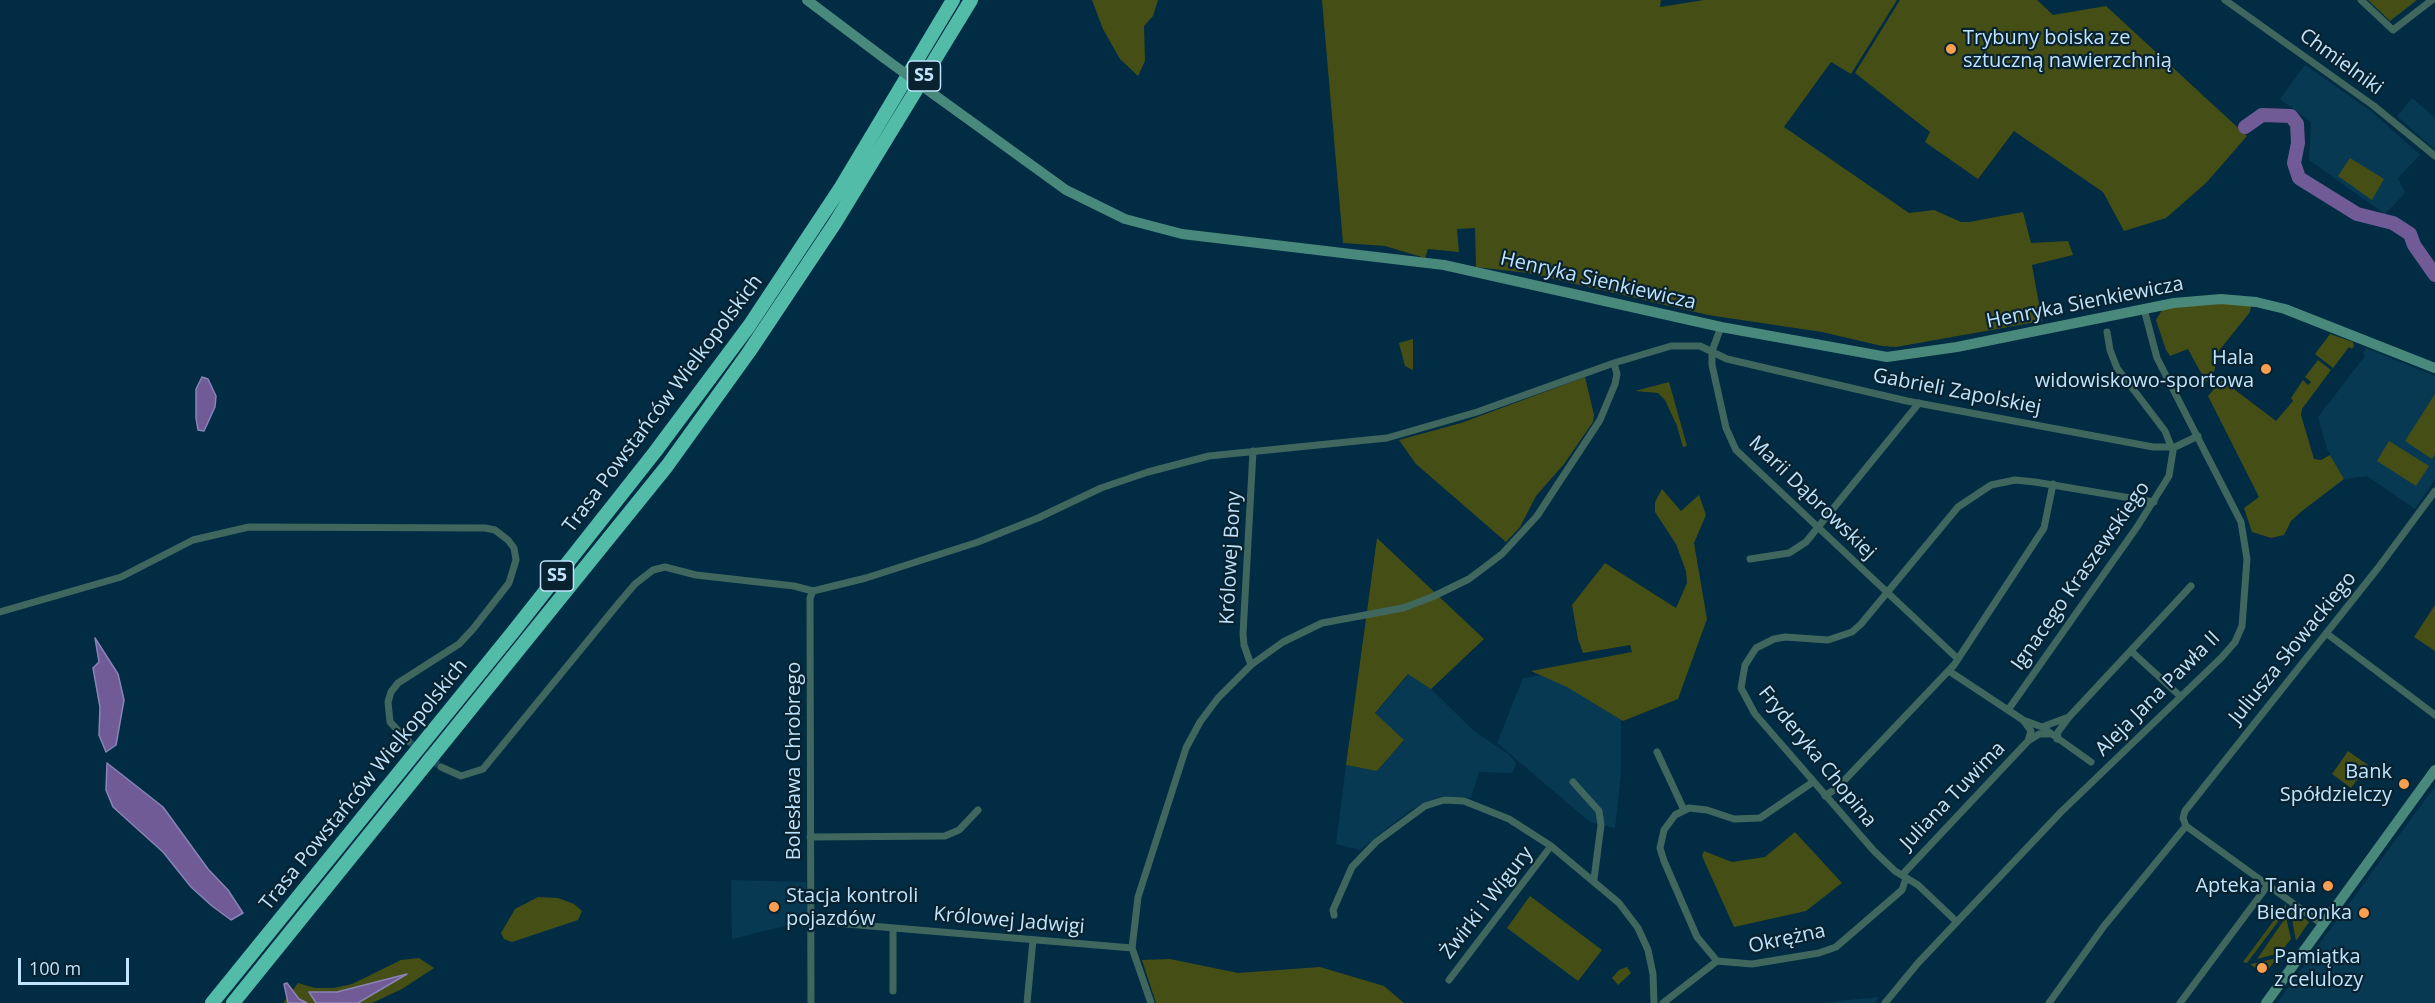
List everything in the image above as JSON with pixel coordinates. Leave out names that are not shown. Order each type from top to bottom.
[{"type":"highway","name":"Trasa Powstańców Wielkopolskich","points":[[212,1003],[513,632],[655,452],[749,326],[842,187],[953,0]]},
{"type":"highway","name":"Trasa Powstańców Wielkopolskich","points":[[233,1003],[667,466],[749,352],[835,223],[971,0]]},
{"type":"street","name":"Henryka Sienkiewicza","points":[[807,0],[1066,190],[1103,210],[1142,225],[1203,238],[1444,265],[1721,327],[1887,357],[1957,347],[2144,309],[2208,299],[2266,304],[2435,368]]},
{"type":"street","name":"Chmielniki","points":[[2225,0],[2374,106],[2435,156]]},
{"type":"street","points":[[2361,0],[2393,30],[2432,0]]},
{"type":"street","name":"Aleja Jana Pawła II","points":[[1885,1003],[1957,922],[2061,812],[2231,647],[2239,632],[2245,612],[2247,560],[2243,529],[2198,436],[2154,353],[2144,309]]},
{"type":"street","name":"Marii Dąbrowskiej","points":[[1721,327],[1712,351],[1712,365],[1733,444],[1747,462],[1958,659]]},
{"type":"street","points":[[2107,332],[2110,350],[2117,368],[2163,427],[2171,447]]},
{"type":"street","name":"Gabrieli Zapolskiej","points":[[813,591],[866,579],[978,542],[1131,477],[1192,459],[1253,451],[1339,445],[1387,438],[1477,412],[1614,363],[1671,346],[1700,346],[1727,359],[1919,404],[2153,447],[2171,447],[2198,436]]},
{"type":"street","points":[[1150,1003],[1132,948],[1138,897],[1186,748],[1218,698],[1251,665],[1283,642],[1322,623],[1403,608],[1441,594],[1468,579],[1502,554],[1537,516],[1599,420],[1615,384],[1617,374],[1614,363]]},
{"type":"street","points":[[1750,559],[1789,553],[1806,542],[1919,404]]},
{"type":"street","name":"Ignacego Kraszewskiego","points":[[2008,710],[2154,502],[2169,476],[2173,455],[2171,447]]},
{"type":"street","name":"Królowej Bony","points":[[1251,665],[1243,634],[1253,451]]},
{"type":"street","name":"Fryderyka Chopina","points":[[1957,922],[1874,851],[1813,782],[1747,702],[1741,682],[1743,668],[1756,648],[1774,639],[1785,637],[1828,640],[1852,632],[1951,515],[1977,492],[2002,482],[2015,480],[2053,484],[2154,502]]},
{"type":"street","points":[[1825,796],[1838,787],[1958,659],[2044,528],[2053,484]]},
{"type":"street","name":"Juliusza Słowackiego","points":[[2186,826],[2183,818],[2185,811],[2378,568],[2435,490]]},
{"type":"street","points":[[0,612],[121,577],[193,540],[249,527],[485,528],[495,530],[514,548],[516,560],[509,583],[459,644],[398,683],[391,692],[388,702],[390,722],[408,741]]},
{"type":"street","points":[[441,768],[461,776],[483,769],[635,584],[653,570],[665,567],[696,575],[794,586],[813,591]]},
{"type":"street","points":[[2058,739],[2058,732],[2069,717],[2191,586]]},
{"type":"street","name":"Bolesława Chrobrego","points":[[811,1003],[810,597],[813,591]]},
{"type":"street","points":[[2326,633],[2435,715]]},
{"type":"street","points":[[2131,651],[2181,696]]},
{"type":"street","points":[[1949,671],[2023,720],[2042,728],[2091,762]]},
{"type":"street","points":[[2042,728],[2069,717]]},
{"type":"street","name":"Juliana Tuwima","points":[[2023,720],[2031,731],[2028,741]]},
{"type":"street","name":"Juliana Tuwima","points":[[1904,877],[2028,741],[2039,734],[2050,734]]},
{"type":"street","points":[[1656,752],[1684,810]]},
{"type":"street","points":[[2266,1003],[2435,770]]},
{"type":"street","points":[[1663,1003],[1717,962],[1697,937],[1661,854],[1664,830],[1675,815],[1684,810],[1701,808],[1734,819],[1751,820],[1768,814],[1813,782]]},
{"type":"street","points":[[1572,783],[1599,811],[1601,825],[1594,879]]},
{"type":"street","name":"Żwirki i Wigury","points":[[1334,915],[1333,910],[1347,876],[1358,859],[1403,820],[1437,802],[1458,800],[1509,819],[1551,846],[1594,879],[1624,909],[1646,944],[1653,974],[1654,1003]]},
{"type":"street","points":[[810,837],[945,836],[959,830],[978,810]]},
{"type":"street","points":[[2049,1003],[2117,909],[2186,826],[2323,925]]},
{"type":"street","name":"Żwirki i Wigury","points":[[1449,980],[1551,846]]},
{"type":"street","name":"Okrężna","points":[[1717,962],[1752,964],[1828,951],[1842,943],[1875,916],[1902,890],[1904,877]]},
{"type":"street","points":[[2180,1003],[2268,885]]},
{"type":"street","name":"Królowej Jadwigi","points":[[811,921],[1132,948]]},
{"type":"street","points":[[893,928],[893,992]]},
{"type":"street","points":[[1027,1003],[1033,940]]},
{"type":"shaded area","points":[[2305,65],[2371,111],[2420,155],[2398,178],[2405,193],[2385,214],[2309,160],[2311,122],[2280,99]]},
{"type":"shaded area","points":[[2412,98],[2435,118],[2435,150],[2397,116]]},
{"type":"shaded area","points":[[2366,348],[2435,376],[2435,479],[2415,509],[2367,476],[2344,479],[2327,449],[2318,417],[2365,356],[2363,353]]},
{"type":"shaded area","points":[[202,377],[208,379],[216,396],[215,407],[204,431],[198,430],[196,418],[196,389]]},
{"type":"shaded area","points":[[95,638],[118,674],[124,700],[116,745],[106,752],[99,735],[100,707],[93,668],[99,662]]},
{"type":"shaded area","points":[[1570,671],[1621,702],[1621,774],[1615,828],[1590,822],[1497,743],[1523,678]]},
{"type":"shaded area","points":[[1409,674],[1431,689],[1474,731],[1508,754],[1516,763],[1512,773],[1479,772],[1471,798],[1442,796],[1410,810],[1360,850],[1336,844],[1346,765],[1377,771],[1404,741],[1375,714]]},
{"type":"shaded area","points":[[107,763],[163,807],[208,869],[228,890],[243,913],[231,920],[212,906],[191,887],[163,852],[113,807],[106,790]]},
{"type":"shaded area","points":[[2435,786],[2435,1003],[2277,1003],[2326,935]]},
{"type":"shaded area","points":[[731,880],[806,882],[808,920],[732,939]]},
{"type":"shaded area","points":[[407,974],[358,1003],[316,1003],[309,992],[337,992]]},
{"type":"shaded area","points":[[287,983],[299,999],[307,1003],[288,1003],[284,984]]},
{"type":"shaded area","points":[[1879,997],[1875,1003],[1823,1003],[1848,1000]]},
{"type":"green space","points":[[1092,0],[1158,0],[1153,16],[1144,26],[1145,61],[1138,76],[1120,59],[1103,29]]},
{"type":"green space","points":[[1322,0],[1661,0],[1660,7],[1704,0],[1897,0],[1851,74],[1831,62],[1784,127],[1909,213],[1934,210],[1961,222],[1969,222],[2023,212],[2031,243],[2068,241],[2073,255],[2032,265],[2042,321],[1896,347],[1882,346],[1822,332],[1708,315],[1528,273],[1476,267],[1475,228],[1457,229],[1459,252],[1428,249],[1425,258],[1385,246],[1343,243]]},
{"type":"green space","points":[[1900,0],[2037,0],[2053,15],[2106,6],[2247,136],[2206,183],[2166,218],[2124,231],[2103,192],[2014,131],[1978,179],[1925,142],[1930,132],[1855,73]]},
{"type":"green space","points":[[2368,0],[2417,0],[2390,21]]},
{"type":"green space","points":[[2350,158],[2384,179],[2372,200],[2338,176]]},
{"type":"green space","points":[[2252,301],[2250,312],[2218,352],[2214,372],[2206,382],[2188,349],[2170,356],[2166,350],[2156,320],[2165,305]]},
{"type":"green space","points":[[2330,334],[2353,342],[2354,346],[2352,349],[2349,347],[2333,368],[2315,354]]},
{"type":"green space","points":[[1413,339],[1413,370],[1405,366],[1399,343]]},
{"type":"green space","points":[[2318,360],[2331,370],[2302,409],[2301,415],[2314,459],[2321,460],[2330,455],[2344,479],[2291,521],[2284,535],[2271,538],[2252,532],[2244,508],[2259,497],[2208,396],[2222,380],[2276,421],[2293,401],[2291,398],[2303,380],[2308,385],[2311,382],[2305,377]]},
{"type":"green space","points":[[1585,377],[1594,415],[1593,422],[1564,464],[1536,496],[1520,527],[1506,542],[1416,464],[1399,440],[1461,423]]},
{"type":"green space","points":[[1669,382],[1687,446],[1683,447],[1677,426],[1665,400],[1658,393],[1635,391]]},
{"type":"green space","points":[[2435,394],[2435,454],[2432,459],[2405,441]]},
{"type":"green space","points":[[2389,441],[2429,466],[2416,486],[2377,461]]},
{"type":"green space","points":[[1662,489],[1681,511],[1699,495],[1706,515],[1694,543],[1707,619],[1678,699],[1623,721],[1567,687],[1531,671],[1632,652],[1630,645],[1583,653],[1578,639],[1572,605],[1605,563],[1676,608],[1687,583],[1686,571],[1676,544],[1655,512],[1655,502]]},
{"type":"green space","points":[[1377,538],[1484,639],[1431,689],[1408,674],[1375,713],[1404,740],[1377,771],[1346,765]]},
{"type":"green space","points":[[2435,605],[2435,651],[2414,637]]},
{"type":"green space","points":[[2348,751],[2368,765],[2351,788],[2332,774]]},
{"type":"green space","points":[[1795,832],[1842,883],[1806,911],[1734,927],[1702,856],[1704,851],[1732,862],[1765,857]]},
{"type":"green space","points":[[1530,896],[1602,950],[1578,981],[1507,928]]},
{"type":"green space","points":[[538,897],[558,898],[574,904],[582,911],[578,920],[512,942],[504,939],[501,933],[515,909]]},
{"type":"green space","points":[[2286,904],[2286,911],[2247,963],[2243,962]]},
{"type":"green space","points":[[2294,910],[2309,922],[2296,941],[2291,913]]},
{"type":"green space","points":[[2286,917],[2291,939],[2280,953],[2257,959]]},
{"type":"green space","points":[[419,958],[434,968],[402,989],[372,1003],[283,1003],[298,983],[315,988],[334,988],[352,984],[401,960]]},
{"type":"green space","points":[[2277,958],[2264,975],[2250,964],[2251,964]]},
{"type":"green space","points":[[1170,959],[1238,973],[1320,967],[1384,986],[1404,1003],[1156,1003],[1142,960]]},
{"type":"green space","points":[[1627,967],[1631,973],[1618,985],[1612,978],[1619,970]]},
{"type":"waterway","points":[[2245,127],[2262,115],[2291,116],[2297,124],[2298,143],[2294,163],[2299,178],[2357,214],[2393,223],[2410,234],[2414,245],[2435,275]]},
{"type":"tunnel","points":[[408,741],[441,767]]},
{"type":"place","name":"Trybuny boiska ze sztuczną nawierzchnią","points":[[1951,49]]},
{"type":"place","name":"Hala widowiskowo-sportowa","points":[[2266,369]]},
{"type":"place","name":"Bank Spółdzielczy","points":[[2404,784]]},
{"type":"place","name":"Apteka Tania","points":[[2328,886]]},
{"type":"place","name":"Stacja kontroli pojazdów","points":[[774,907]]},
{"type":"place","name":"Biedronka","points":[[2364,913]]},
{"type":"place","name":"Pamiątka z celulozy","points":[[2262,968]]}]
